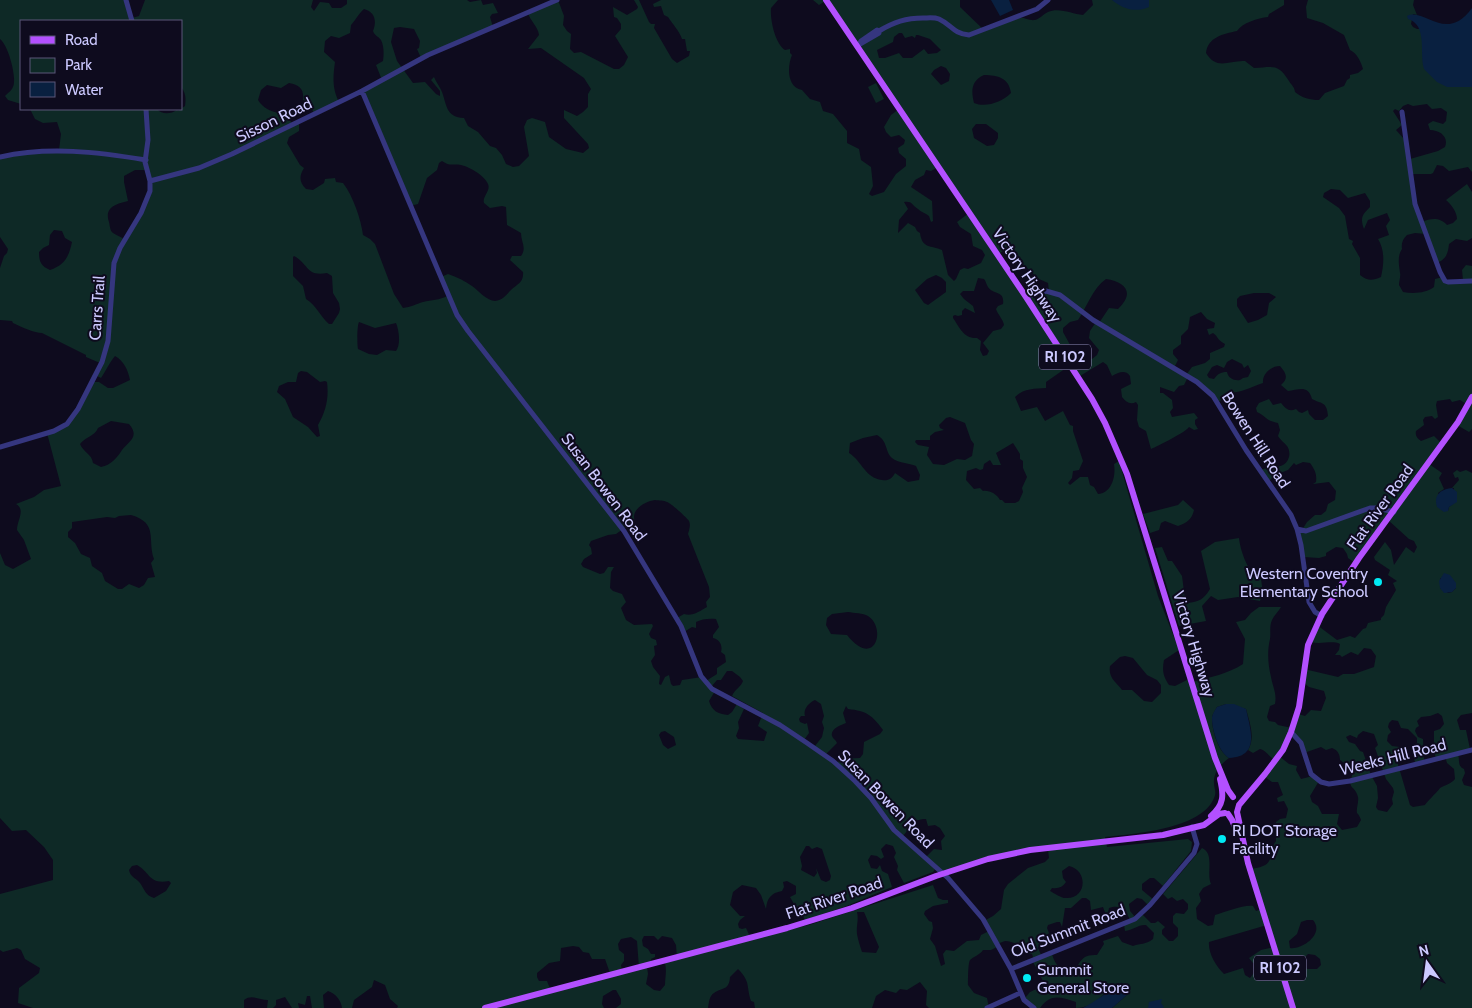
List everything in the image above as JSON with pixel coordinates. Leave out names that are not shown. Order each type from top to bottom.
[{"type":"main road","name":"Victory Highway","points":[[826,0],[859,45],[1092,399],[1120,457],[1215,758],[1223,792],[1222,803]]},
{"type":"main road","name":"Flat River Road","points":[[1238,808],[1283,750],[1291,732],[1299,708],[1308,646],[1322,616],[1359,558],[1458,422],[1472,397]]},
{"type":"main road","name":"Victory Highway","points":[[1215,758],[1228,790],[1234,797]]},
{"type":"main road","name":"Flat River Road","points":[[1234,797],[1241,796],[1266,774]]},
{"type":"main road","points":[[1227,797],[1234,797],[1238,808],[1234,814],[1226,814],[1222,803],[1227,797]]},
{"type":"main road","name":"Flat River Road","points":[[1192,827],[1207,819],[1222,803]]},
{"type":"main road","name":"RI 102","points":[[1238,808],[1245,852]]},
{"type":"main road","name":"Flat River Road","points":[[485,1008],[787,928],[852,908],[988,859],[1018,852],[1154,837],[1204,825],[1219,814],[1226,814]]},
{"type":"main road","name":"RI 102","points":[[1226,814],[1232,820],[1245,852],[1293,1008]]},
{"type":"street","points":[[126,0],[132,20]]},
{"type":"street","name":"Sisson Road","points":[[150,181],[200,168],[232,154],[362,91],[428,55],[557,0]]},
{"type":"street","points":[[859,45],[879,33],[879,31],[902,19],[934,18],[960,34],[969,35],[1037,9],[1048,0]]},
{"type":"street","name":"Susan Bowen Road","points":[[362,91],[457,315],[624,530],[681,626],[704,681],[712,689],[780,725],[833,761],[871,798],[894,830],[942,874]]},
{"type":"street","points":[[146,110],[148,140],[146,160],[150,181]]},
{"type":"street","points":[[1402,112],[1415,204],[1440,272],[1445,281],[1448,282],[1472,281]]},
{"type":"street","points":[[0,157],[21,153],[53,151],[103,154],[146,160]]},
{"type":"street","name":"Carrs Trail","points":[[0,447],[60,428],[71,420],[78,408],[102,362],[106,349],[112,272],[115,259],[145,206],[150,191],[150,181]]},
{"type":"street","name":"Bowen Hill Road","points":[[1026,297],[1042,292],[1060,294],[1090,318],[1197,382],[1208,391],[1216,400],[1246,450],[1288,510],[1297,529],[1305,565],[1309,602],[1313,609],[1322,616]]},
{"type":"street","points":[[1297,529],[1306,531],[1370,508],[1394,512]]},
{"type":"street","name":"Weeks Hill Road","points":[[1291,732],[1301,743],[1312,775],[1321,782],[1329,784],[1350,781],[1472,750]]},
{"type":"street","name":"Old Summit Road","points":[[942,874],[951,881],[983,919],[1011,969],[1138,918],[1195,852],[1197,842],[1192,827]]},
{"type":"street","points":[[1011,969],[1024,1000],[1034,1008]]},
{"type":"street","points":[[987,1008],[1020,993]]},
{"type":"green space","points":[[0,0],[126,0],[132,18],[139,16],[145,0],[313,0],[311,7],[314,11],[320,2],[329,3],[332,8],[341,8],[347,4],[347,0],[467,0],[470,2],[481,0],[483,5],[493,3],[498,13],[492,14],[490,17],[493,27],[421,58],[417,49],[419,48],[420,41],[414,29],[394,28],[391,42],[397,61],[413,83],[425,82],[440,96],[440,91],[431,80],[434,77],[450,113],[464,118],[468,126],[478,132],[490,146],[496,148],[506,164],[513,167],[519,166],[529,156],[524,127],[527,120],[532,118],[545,122],[549,137],[566,149],[583,153],[589,148],[588,144],[564,118],[564,110],[577,116],[583,112],[588,107],[588,94],[591,89],[584,78],[541,48],[528,49],[539,35],[528,13],[558,0],[564,16],[563,25],[571,34],[570,49],[574,53],[581,52],[614,69],[619,69],[624,65],[628,57],[615,36],[621,29],[621,24],[614,17],[613,7],[627,15],[637,9],[638,7],[634,0],[639,0],[649,22],[655,24],[654,28],[672,59],[677,63],[689,56],[690,51],[687,51],[685,39],[682,39],[678,30],[668,17],[664,15],[661,6],[654,7],[653,4],[661,0],[778,0],[771,8],[771,19],[778,42],[785,50],[790,49],[792,55],[789,65],[791,81],[793,85],[802,90],[810,99],[820,102],[823,111],[833,114],[847,131],[847,143],[859,149],[861,160],[871,167],[873,186],[869,194],[872,196],[884,192],[896,174],[906,166],[906,159],[899,153],[898,148],[904,144],[905,140],[899,135],[891,137],[884,127],[891,115],[899,109],[827,0],[960,0],[960,7],[985,31],[1015,19],[1035,20],[1052,11],[1061,10],[1083,15],[1093,5],[1092,0],[1112,0],[1149,7],[1149,0],[1284,0],[1284,5],[1269,14],[1268,17],[1251,21],[1237,31],[1217,37],[1210,43],[1206,53],[1214,62],[1245,61],[1254,68],[1274,67],[1282,71],[1295,92],[1303,97],[1316,100],[1319,100],[1325,93],[1344,86],[1350,75],[1358,73],[1363,69],[1357,55],[1350,50],[1344,35],[1323,23],[1307,18],[1306,7],[1308,0],[1414,0],[1413,5],[1417,15],[1413,14],[1411,24],[1417,29],[1472,27],[1472,172],[1468,167],[1449,171],[1443,166],[1437,165],[1431,174],[1412,174],[1413,188],[1422,222],[1435,219],[1447,225],[1453,223],[1457,219],[1456,214],[1446,200],[1467,184],[1472,192],[1472,238],[1467,241],[1456,239],[1449,244],[1444,258],[1437,263],[1426,234],[1415,233],[1407,235],[1404,238],[1399,255],[1399,285],[1403,292],[1407,293],[1427,291],[1434,287],[1435,279],[1443,277],[1445,280],[1463,280],[1462,270],[1466,265],[1472,266],[1472,429],[1469,432],[1457,425],[1468,405],[1460,400],[1452,402],[1450,399],[1437,401],[1438,417],[1435,419],[1432,416],[1425,417],[1423,420],[1424,425],[1416,433],[1421,441],[1434,436],[1442,444],[1429,464],[1442,473],[1439,478],[1444,489],[1438,493],[1448,511],[1449,507],[1454,503],[1454,488],[1452,488],[1459,480],[1458,477],[1455,478],[1453,473],[1457,470],[1460,472],[1466,470],[1472,473],[1472,713],[1461,715],[1457,720],[1460,730],[1466,730],[1470,749],[1458,753],[1460,764],[1465,773],[1462,780],[1464,785],[1472,787],[1472,1008],[1112,1008],[1128,994],[1118,987],[1083,1007],[1076,1008],[1076,1002],[1052,998],[1040,1008],[1034,1008],[1025,998],[1030,992],[1043,986],[1043,981],[1033,962],[1032,954],[1026,953],[1017,944],[1005,941],[997,944],[997,947],[991,950],[983,950],[969,962],[968,985],[974,993],[987,998],[989,1008],[929,1008],[926,1005],[927,991],[920,982],[907,990],[900,989],[896,993],[885,990],[876,996],[872,1008],[755,1008],[754,1002],[751,1001],[747,981],[738,969],[730,977],[727,987],[712,994],[708,1008],[616,1008],[621,1004],[621,999],[616,990],[613,990],[603,996],[602,1004],[604,1008],[397,1008],[398,1006],[390,999],[385,985],[374,980],[372,987],[354,1000],[352,1008],[342,1008],[338,998],[328,991],[323,995],[324,1008],[312,1008],[310,996],[307,996],[305,1005],[298,1003],[299,1008],[292,1008],[285,997],[276,1000],[276,1005],[273,1008],[267,1008],[268,1000],[253,997],[244,1000],[244,1008],[33,1008],[18,1003],[19,988],[39,973],[40,968],[25,959],[21,950],[17,948],[3,952],[0,950],[0,894],[53,880],[53,860],[44,847],[26,830],[12,831],[0,818],[0,553],[5,565],[13,569],[31,559],[24,540],[17,530],[21,512],[16,504],[34,497],[44,490],[61,486],[47,433],[72,419],[92,382],[99,382],[108,388],[113,388],[130,380],[125,366],[115,356],[101,378],[97,376],[100,363],[42,333],[24,328],[12,321],[0,320],[0,268],[8,249],[0,237],[0,156],[59,150],[61,134],[57,122],[43,123],[35,119],[30,110],[158,110],[167,113],[182,110],[185,106],[185,98],[182,89],[182,20],[20,20],[20,104],[8,100],[5,96],[13,87],[14,78],[12,66],[3,42],[0,39]],"holes":[[[364,9],[373,15],[375,20],[373,31],[381,40],[384,53],[383,61],[376,65],[382,80],[362,91],[410,206],[418,204],[427,178],[437,170],[439,163],[442,161],[461,165],[473,170],[484,178],[489,187],[484,203],[490,208],[506,207],[507,225],[521,233],[523,253],[521,256],[512,256],[510,260],[523,272],[522,279],[520,283],[500,300],[489,299],[467,282],[448,274],[441,277],[448,296],[403,308],[394,294],[375,244],[363,235],[356,208],[343,183],[336,182],[335,178],[325,179],[324,183],[313,190],[306,189],[300,179],[304,168],[300,165],[287,143],[289,137],[299,131],[299,123],[293,125],[285,116],[267,109],[258,100],[261,90],[267,85],[281,88],[289,83],[300,88],[303,93],[303,100],[310,104],[314,114],[339,102],[335,92],[335,62],[324,52],[325,41],[331,36],[339,38],[350,33],[351,25]],[[899,33],[902,33],[905,38],[912,36],[915,38],[918,35],[930,39],[941,50],[937,53],[928,54],[924,49],[912,58],[903,58],[899,53],[879,58],[877,50],[893,42],[894,37]],[[941,66],[946,68],[950,74],[949,81],[941,85],[931,74]],[[989,75],[1002,78],[1008,84],[1011,93],[999,101],[984,105],[974,103],[973,87],[980,77]],[[1408,104],[1413,106],[1427,104],[1432,109],[1441,108],[1447,112],[1446,121],[1443,124],[1433,121],[1428,124],[1430,130],[1434,130],[1445,137],[1445,147],[1438,151],[1410,159],[1404,139],[1396,130],[1402,125],[1393,111],[1395,109],[1399,111]],[[976,124],[986,124],[998,133],[998,138],[994,145],[987,146],[974,138],[972,129]],[[938,167],[969,213],[957,222],[960,227],[971,234],[973,246],[982,250],[985,255],[981,263],[968,269],[960,270],[954,281],[948,275],[942,250],[925,244],[920,233],[908,223],[898,233],[899,220],[908,209],[904,202],[911,203],[929,216],[931,222],[933,221],[932,201],[911,187],[915,180],[924,175],[926,170],[931,171]],[[135,170],[147,170],[149,194],[124,239],[112,232],[108,213],[112,207],[128,201],[124,176]],[[1331,189],[1340,190],[1348,198],[1365,193],[1370,201],[1370,207],[1362,217],[1364,229],[1368,220],[1387,213],[1390,220],[1386,226],[1389,235],[1378,239],[1383,257],[1381,277],[1370,280],[1360,275],[1360,258],[1352,244],[1353,241],[1349,239],[1345,216],[1339,208],[1323,197],[1324,193]],[[54,230],[62,231],[65,238],[72,242],[63,263],[50,270],[41,263],[39,252],[49,245],[50,235]],[[1005,250],[1012,254],[1039,279],[1048,283],[1049,291],[1025,296],[998,254]],[[294,256],[311,271],[320,274],[327,273],[332,276],[333,293],[340,309],[332,324],[329,324],[306,299],[303,286],[293,276]],[[936,275],[946,282],[946,292],[928,305],[924,303],[915,290],[927,279]],[[978,278],[984,279],[987,286],[1002,297],[1003,304],[996,309],[1004,325],[1001,329],[993,331],[983,343],[989,351],[987,355],[983,356],[980,350],[981,341],[966,335],[953,318],[955,315],[962,315],[962,311],[965,308],[975,313],[973,306],[960,294],[963,291],[974,291]],[[1106,279],[1119,283],[1126,289],[1127,293],[1126,298],[1118,309],[1109,308],[1099,323],[1096,322],[1090,331],[1089,338],[1099,350],[1092,359],[1074,352],[1063,332],[1063,328],[1070,322],[1078,320],[1093,293]],[[1254,293],[1269,293],[1276,297],[1269,303],[1267,315],[1248,323],[1237,306],[1237,299],[1240,296]],[[1201,312],[1207,319],[1215,323],[1214,328],[1207,329],[1209,335],[1213,333],[1225,344],[1224,347],[1210,353],[1210,359],[1205,363],[1192,367],[1186,375],[1174,368],[1178,360],[1173,354],[1173,350],[1181,344],[1181,336],[1188,329],[1190,317]],[[359,322],[375,328],[396,323],[399,337],[399,345],[396,351],[386,350],[377,355],[358,349]],[[1232,359],[1242,364],[1244,368],[1248,365],[1251,371],[1248,377],[1240,380],[1232,379],[1227,372],[1219,374],[1214,379],[1209,378],[1207,375],[1212,367],[1217,365],[1224,368],[1227,362]],[[1103,362],[1107,365],[1112,376],[1121,372],[1128,374],[1131,384],[1121,389],[1122,397],[1128,402],[1136,402],[1138,405],[1137,420],[1139,427],[1146,431],[1151,449],[1189,427],[1194,430],[1198,429],[1195,424],[1195,420],[1198,418],[1194,413],[1172,417],[1170,412],[1173,408],[1172,400],[1163,393],[1160,393],[1160,387],[1174,392],[1179,386],[1184,385],[1188,377],[1218,402],[1225,398],[1227,393],[1241,391],[1263,383],[1268,371],[1273,367],[1280,366],[1286,376],[1281,385],[1288,391],[1299,389],[1308,391],[1312,399],[1325,405],[1328,416],[1323,420],[1315,420],[1308,410],[1302,413],[1296,409],[1289,410],[1281,403],[1273,405],[1269,399],[1259,403],[1256,408],[1257,412],[1278,423],[1280,430],[1278,436],[1288,447],[1289,451],[1289,457],[1284,464],[1261,470],[1268,482],[1275,475],[1288,470],[1294,463],[1296,465],[1303,462],[1310,463],[1314,470],[1316,482],[1313,484],[1329,482],[1336,491],[1335,500],[1328,504],[1326,511],[1321,515],[1315,515],[1302,530],[1297,530],[1304,557],[1319,558],[1326,556],[1326,553],[1336,547],[1343,548],[1348,558],[1355,563],[1388,520],[1409,539],[1414,541],[1417,547],[1414,553],[1406,547],[1394,565],[1391,550],[1385,542],[1374,557],[1375,560],[1390,570],[1388,575],[1397,581],[1393,583],[1396,590],[1381,620],[1368,623],[1366,628],[1355,638],[1350,636],[1337,640],[1317,625],[1311,642],[1334,642],[1340,644],[1339,650],[1335,655],[1342,657],[1351,652],[1358,655],[1364,648],[1371,649],[1376,656],[1374,667],[1354,674],[1343,674],[1338,677],[1304,669],[1302,681],[1309,687],[1324,691],[1326,698],[1321,711],[1311,710],[1305,716],[1298,714],[1292,728],[1269,721],[1267,717],[1270,706],[1275,704],[1268,653],[1270,627],[1273,618],[1281,607],[1259,607],[1245,620],[1236,622],[1245,639],[1243,664],[1212,677],[1193,682],[1191,678],[1175,686],[1169,685],[1165,679],[1164,660],[1179,650],[1158,596],[1119,461],[1114,464],[1112,483],[1107,491],[1103,493],[1098,494],[1094,487],[1090,485],[1088,477],[1080,477],[1070,485],[1068,483],[1072,478],[1073,471],[1079,470],[1083,461],[1073,426],[1070,425],[1063,411],[1045,421],[1037,407],[1021,411],[1015,397],[1026,390],[1046,388],[1046,382],[1069,366],[1080,376]],[[301,371],[307,372],[320,382],[327,382],[328,394],[326,404],[318,425],[320,436],[317,437],[308,427],[293,417],[285,399],[277,392],[279,386],[288,382],[296,382],[298,373]],[[950,417],[965,423],[974,444],[972,456],[965,460],[957,459],[944,465],[933,464],[927,455],[929,447],[918,445],[915,442],[916,440],[930,440],[930,436],[935,432],[944,430],[939,425],[946,418]],[[111,421],[129,424],[134,432],[132,439],[116,458],[108,465],[101,467],[93,463],[91,457],[80,444],[97,431],[98,428]],[[877,435],[885,443],[888,453],[892,458],[916,466],[920,475],[919,480],[908,482],[895,473],[888,480],[876,479],[849,453],[850,443]],[[1013,443],[1020,454],[1020,459],[1023,461],[1023,468],[1027,477],[1019,501],[1005,503],[993,493],[983,491],[980,488],[974,489],[966,480],[967,471],[976,468],[983,469],[984,464],[990,460],[993,465],[1001,465],[996,453]],[[655,500],[669,503],[689,521],[688,534],[709,587],[710,597],[706,602],[707,607],[696,613],[684,614],[677,618],[684,632],[692,627],[696,628],[696,622],[698,621],[716,619],[719,627],[713,638],[720,643],[721,652],[725,655],[726,662],[717,668],[717,674],[706,681],[702,677],[682,680],[680,685],[673,686],[669,675],[665,677],[661,685],[659,684],[660,676],[651,661],[655,655],[654,646],[657,645],[656,640],[651,638],[649,634],[653,626],[652,624],[634,625],[626,620],[621,608],[626,602],[622,594],[610,588],[611,572],[614,567],[608,567],[604,573],[600,574],[583,567],[581,564],[584,559],[592,554],[589,545],[591,541],[616,534],[634,525],[635,513],[645,503]],[[131,515],[140,518],[149,527],[154,559],[151,563],[155,577],[148,578],[144,585],[139,588],[129,584],[122,589],[118,589],[105,581],[102,573],[92,566],[90,558],[81,554],[75,543],[68,537],[68,532],[72,528],[72,522]],[[1440,578],[1456,588],[1448,593],[1440,588]],[[848,612],[861,614],[868,616],[874,622],[877,629],[877,637],[871,648],[865,648],[857,645],[847,635],[831,634],[826,625],[827,618],[832,614]],[[1120,657],[1133,658],[1147,675],[1157,680],[1161,685],[1161,693],[1152,702],[1144,701],[1132,690],[1122,690],[1111,677],[1110,666]],[[727,671],[732,671],[740,677],[743,681],[732,696],[763,713],[758,726],[767,732],[764,741],[738,739],[736,736],[739,728],[738,722],[744,709],[737,704],[728,715],[716,711],[709,701],[715,691],[711,687],[717,680],[721,680]],[[815,700],[821,704],[824,716],[822,737],[815,746],[804,740],[809,733],[807,723],[800,722],[799,719],[801,716],[805,716],[805,709]],[[1226,704],[1246,709],[1252,734],[1248,750],[1253,753],[1260,749],[1276,761],[1265,777],[1272,782],[1278,782],[1283,795],[1277,798],[1278,802],[1284,801],[1288,809],[1286,818],[1276,822],[1276,841],[1269,861],[1261,867],[1250,869],[1262,909],[1256,911],[1253,906],[1250,906],[1229,910],[1215,915],[1213,925],[1208,926],[1197,919],[1196,908],[1201,901],[1199,894],[1203,888],[1211,884],[1209,859],[1206,851],[1202,848],[1163,894],[1168,899],[1172,897],[1177,901],[1183,899],[1188,904],[1188,909],[1184,914],[1176,913],[1173,916],[1173,923],[1178,928],[1178,936],[1173,941],[1169,941],[1162,934],[1162,930],[1165,927],[1158,921],[1151,923],[1142,914],[1136,918],[1130,911],[1129,904],[1137,898],[1142,899],[1149,906],[1154,900],[1142,890],[1142,884],[1150,878],[1154,878],[1163,886],[1191,851],[1192,842],[1188,839],[1107,847],[1105,837],[1166,828],[1196,817],[1207,808],[1215,796],[1214,779],[1216,772],[1229,758],[1222,751],[1214,735],[1212,717],[1217,707]],[[846,706],[848,709],[860,711],[868,715],[883,730],[880,734],[864,742],[863,754],[860,758],[841,759],[837,763],[826,754],[837,743],[832,737],[834,729],[846,723],[843,713]],[[1438,713],[1442,716],[1444,724],[1440,729],[1434,731],[1434,752],[1436,758],[1445,756],[1447,763],[1454,769],[1455,779],[1440,788],[1425,805],[1413,807],[1410,805],[1397,761],[1401,758],[1400,747],[1392,746],[1387,741],[1388,735],[1391,732],[1388,727],[1392,720],[1398,721],[1401,728],[1408,729],[1417,738],[1417,743],[1412,746],[1415,763],[1424,761],[1423,739],[1418,737],[1415,731],[1419,726],[1417,721],[1421,717]],[[665,731],[674,737],[676,745],[668,749],[663,745],[659,735],[661,732]],[[1363,731],[1374,734],[1378,745],[1375,748],[1386,779],[1394,792],[1393,804],[1387,812],[1378,810],[1376,807],[1378,798],[1377,786],[1363,752],[1355,744],[1349,742],[1346,737],[1350,735],[1357,738]],[[1294,733],[1304,753],[1321,747],[1326,750],[1332,748],[1337,751],[1340,760],[1353,773],[1350,783],[1357,793],[1357,813],[1361,820],[1357,827],[1342,830],[1337,824],[1339,814],[1322,814],[1318,806],[1312,802],[1310,796],[1319,781],[1313,776],[1301,779],[1296,770],[1297,766],[1289,764],[1279,756]],[[926,819],[928,826],[935,825],[940,828],[945,836],[941,841],[942,850],[934,849],[926,857],[902,837],[914,822]],[[886,844],[893,846],[896,853],[894,857],[898,866],[897,870],[904,883],[933,872],[935,869],[944,875],[1016,853],[1048,850],[1049,858],[1045,862],[1028,868],[1008,884],[1004,890],[1001,909],[984,921],[989,931],[981,935],[979,940],[967,941],[954,951],[946,950],[943,954],[945,964],[941,966],[935,946],[930,939],[933,928],[932,922],[924,914],[925,911],[933,906],[948,903],[948,900],[938,898],[933,885],[809,925],[751,939],[746,928],[739,928],[738,924],[745,916],[740,916],[730,905],[733,892],[742,885],[756,888],[761,895],[766,909],[770,897],[782,891],[784,887],[783,882],[787,881],[796,886],[796,894],[790,897],[794,904],[796,917],[803,916],[805,920],[844,907],[892,887],[888,874],[882,871],[880,865],[877,869],[871,868],[868,860],[871,855],[881,859],[884,857],[881,849]],[[806,846],[812,849],[817,847],[822,849],[831,876],[830,880],[826,882],[821,880],[816,868],[817,873],[814,877],[801,870],[800,857]],[[137,865],[154,880],[169,881],[171,883],[166,891],[154,898],[147,894],[129,870],[132,866]],[[1069,866],[1080,873],[1083,884],[1078,894],[1074,897],[1060,897],[1050,891],[1052,888],[1060,887],[1066,882],[1062,871]],[[1082,898],[1086,898],[1090,901],[1091,910],[1103,907],[1106,915],[1109,908],[1117,907],[1123,909],[1131,921],[1124,925],[1125,931],[1146,925],[1154,933],[1153,939],[1150,941],[1133,946],[1122,942],[1118,936],[1103,941],[1104,944],[1097,955],[1086,957],[1076,968],[1068,972],[1057,965],[1052,954],[1042,957],[1038,948],[1041,941],[1049,933],[1048,925],[1060,922],[1062,927],[1065,908],[1071,908]],[[857,912],[864,912],[879,947],[876,953],[862,952],[857,934]],[[1313,920],[1316,925],[1314,936],[1306,944],[1290,948],[1289,941],[1297,934],[1301,922]],[[1267,925],[1274,947],[1261,950],[1249,958],[1253,963],[1266,959],[1268,962],[1267,967],[1254,973],[1250,978],[1245,975],[1243,968],[1224,974],[1213,959],[1209,942]],[[644,936],[654,936],[658,940],[662,936],[672,938],[676,945],[677,959],[665,963],[665,985],[660,991],[654,990],[646,984],[647,967],[652,965],[651,959],[655,957],[655,954],[651,954],[643,946],[642,940]],[[631,937],[637,941],[639,968],[622,972],[621,965],[624,961],[624,954],[619,950],[618,944],[621,939]],[[573,946],[589,953],[592,959],[605,959],[611,976],[551,991],[547,981],[539,981],[537,973],[549,963],[560,961],[561,948]],[[1308,954],[1315,955],[1320,959],[1321,965],[1317,969],[1307,969],[1304,964],[1304,958]]]},
{"type":"green space","points":[[813,0],[827,0],[819,5]]},
{"type":"green space","points":[[876,83],[884,99],[876,103],[868,87]]},
{"type":"green space","points":[[1183,500],[1194,510],[1189,520],[1178,526],[1165,521],[1161,523],[1159,530],[1150,533],[1143,514],[1178,505]]},
{"type":"green space","points":[[1239,538],[1244,559],[1253,573],[1256,576],[1266,570],[1270,574],[1263,576],[1261,579],[1263,593],[1260,601],[1238,597],[1218,600],[1211,596],[1202,606],[1206,621],[1179,626],[1155,548],[1162,547],[1168,561],[1172,561],[1182,576],[1185,599],[1187,603],[1191,603],[1201,599],[1210,589],[1201,551],[1215,542]]},
{"type":"water","points":[[991,0],[1009,0],[1013,10],[1000,16]]},
{"type":"water","points":[[1112,0],[1149,0],[1149,7],[1134,10],[1120,6]]},
{"type":"water","points":[[1472,8],[1472,87],[1447,87],[1437,82],[1424,69],[1421,33],[1414,22],[1408,19],[1407,16],[1421,16],[1444,24],[1453,23],[1462,18]]},
{"type":"water","points":[[1452,488],[1457,492],[1457,502],[1449,507],[1448,511],[1444,512],[1437,507],[1437,496],[1441,491]]},
{"type":"water","points":[[1444,573],[1450,575],[1456,583],[1456,588],[1452,592],[1444,593],[1440,588],[1439,581]]},
{"type":"water","points":[[1234,704],[1246,709],[1251,733],[1251,740],[1246,753],[1229,758],[1222,751],[1217,741],[1212,718],[1217,707]]},
{"type":"water","points":[[1120,985],[1124,985],[1128,994],[1112,1008],[1083,1008],[1111,991]]},
{"type":"water","points":[[1162,999],[1163,1008],[1148,1008],[1149,1002]]},
{"type":"place","name":"Western Coventry Elementary School","points":[[1378,582]]},
{"type":"place","name":"RI DOT Storage Facility","points":[[1222,839]]},
{"type":"place","name":"Summit General Store","points":[[1027,978]]}]
